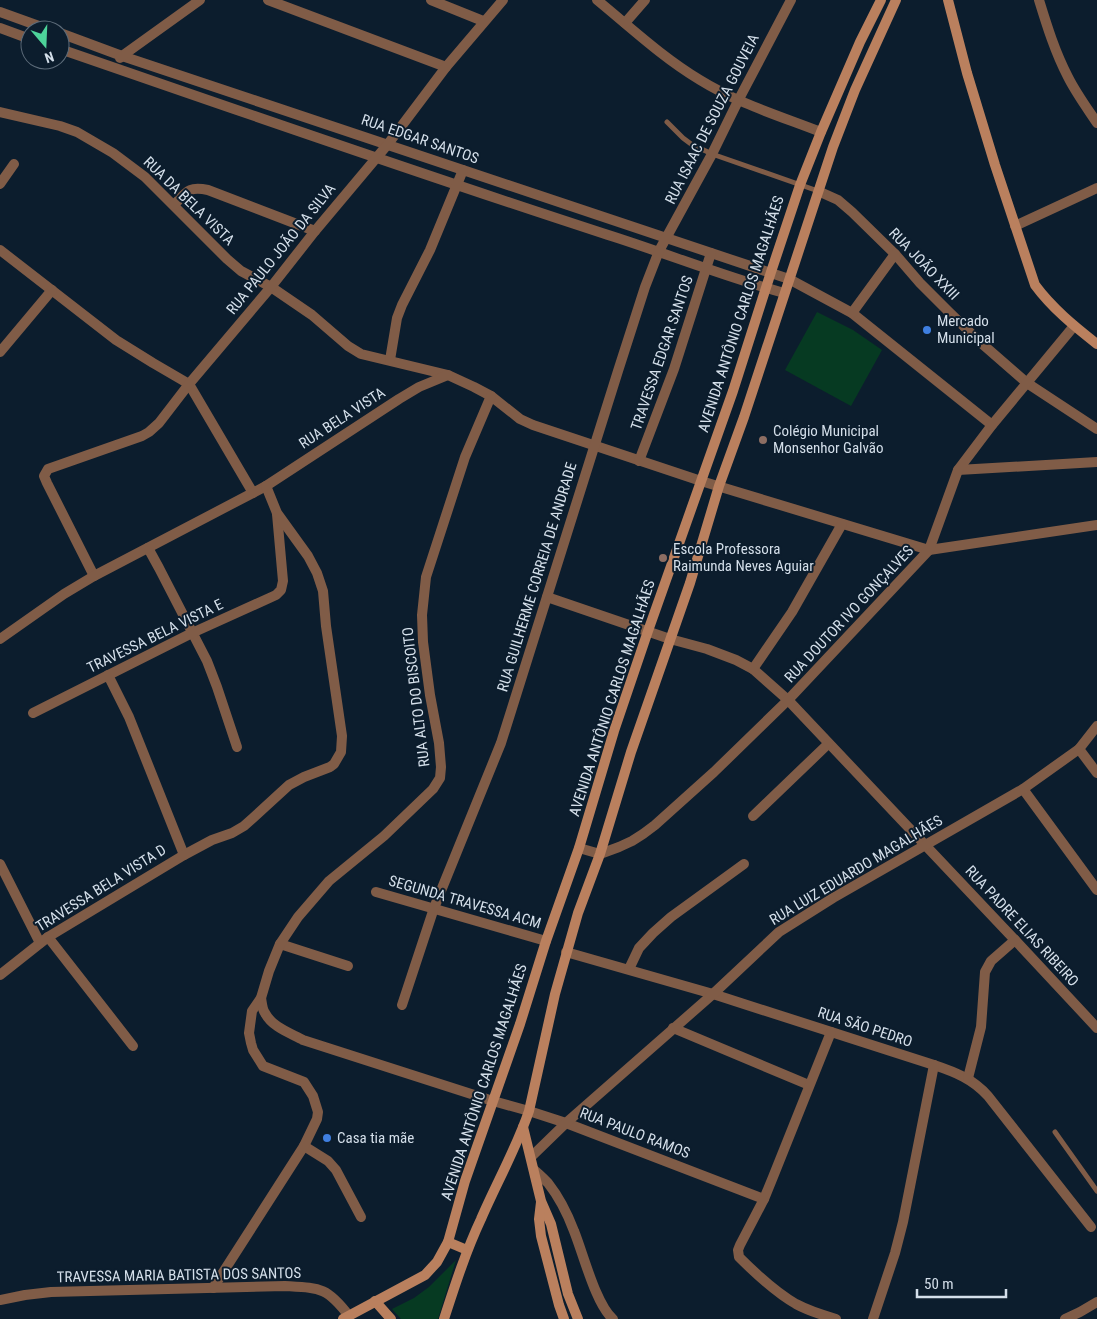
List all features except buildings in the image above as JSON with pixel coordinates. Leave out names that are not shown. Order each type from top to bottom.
[{"type":"main road","name":"AVENIDA ANTÔNIO CARLOS MAGALHÃES","points":[[346,1318],[425,1276],[437,1262],[448,1242],[465,1180],[579,848],[614,731],[733,392],[770,272],[800,185],[860,42],[881,0]]},
{"type":"main road","points":[[444,1319],[467,1250],[524,1128],[566,952],[600,854],[631,752],[690,583],[719,486],[744,417],[833,147],[855,90],[896,0]]},
{"type":"main road","points":[[948,0],[986,137],[1035,285],[1045,299],[1097,344]]},
{"type":"main road","points":[[524,1128],[542,1201],[551,1224],[568,1294],[578,1319]]},
{"type":"main road","points":[[542,1201],[539,1210],[539,1227],[556,1297],[564,1319]]},
{"type":"main road","points":[[448,1242],[467,1250]]},
{"type":"main road","points":[[375,1302],[391,1319]]},
{"type":"street","points":[[114,68],[122,56],[200,0]]},
{"type":"street","points":[[268,0],[446,67]]},
{"type":"street","points":[[431,0],[484,21]]},
{"type":"street","name":"RUA PAULO JOÃO DA SILVA","points":[[94,576],[47,483],[44,476],[48,469],[130,441],[149,432],[159,423],[189,384],[388,144],[446,67],[503,0]]},
{"type":"street","points":[[597,0],[684,70],[703,82],[739,99],[821,132]]},
{"type":"street","points":[[625,23],[645,0]]},
{"type":"street","name":"RUA ISAAC DE SOUZA GOUVEIA","points":[[659,251],[712,154],[791,0]]},
{"type":"street","points":[[1039,0],[1049,32],[1067,75],[1097,123]]},
{"type":"street","points":[[0,12],[22,20]]},
{"type":"street","points":[[0,28],[20,35]]},
{"type":"street","name":"RUA EDGAR SANTOS","points":[[70,37],[122,56],[789,279]]},
{"type":"street","points":[[70,53],[456,186],[784,293]]},
{"type":"street","points":[[246,113],[251,99]]},
{"type":"street","name":"RUA DA BELA VISTA","points":[[0,112],[42,121],[77,132],[113,153],[135,168],[227,259],[242,271],[271,287],[312,315],[348,346],[361,354],[448,375]]},
{"type":"street","points":[[0,184],[14,164]]},
{"type":"street","points":[[390,360],[397,318],[430,250],[463,170]]},
{"type":"street","points":[[1015,226],[1097,188]]},
{"type":"street","points":[[174,205],[191,189],[208,190],[315,231]]},
{"type":"street","name":"RUA JOÃO XXIII","points":[[818,191],[844,204],[895,254],[948,311],[1027,383],[1097,429]]},
{"type":"street","points":[[0,250],[116,340],[189,384],[253,493]]},
{"type":"street","name":"RUA GUILHERME CORREIA DE ANDRADE","points":[[402,1005],[434,908],[501,743],[645,287],[659,251]]},
{"type":"street","name":"TRAVESSA EDGAR SANTOS","points":[[640,461],[674,369],[712,253]]},
{"type":"street","points":[[852,313],[895,254]]},
{"type":"street","points":[[789,279],[852,313],[992,425]]},
{"type":"street","points":[[0,352],[52,290]]},
{"type":"street","name":"RUA DOUTOR IVO GONÇALVES","points":[[600,854],[632,841],[655,825],[714,772],[788,700],[929,550],[958,470],[992,425],[1074,326]]},
{"type":"street","points":[[448,375],[474,386],[491,396],[520,420],[701,481],[929,550],[1097,525]]},
{"type":"street","name":"RUA BELA VISTA","points":[[0,640],[64,594],[94,576],[266,486],[399,399],[419,387],[448,375]]},
{"type":"street","name":"RUA ALTO DO BISCOITO","points":[[213,1288],[304,1146],[317,1119],[318,1112],[313,1096],[304,1082],[263,1066],[253,1050],[249,1033],[252,1011],[261,998],[280,944],[298,917],[329,880],[384,836],[433,789],[440,778],[439,743],[423,642],[422,615],[426,578],[465,457],[491,396]]},
{"type":"street","points":[[958,470],[1097,462]]},
{"type":"street","points":[[184,855],[244,826],[289,785],[334,764],[341,752],[342,736],[338,700],[326,626],[323,591],[317,573],[308,556],[276,513],[266,486]]},
{"type":"street","name":"TRAVESSA BELA VISTA E","points":[[33,713],[192,633],[276,596],[281,590],[283,581],[276,513]]},
{"type":"street","points":[[753,668],[792,612],[842,524]]},
{"type":"street","points":[[148,548],[210,670],[237,747]]},
{"type":"street","name":"RUA PADRE ELIAS RIBEIRO","points":[[547,596],[670,639],[707,649],[753,668],[788,700],[1097,1028]]},
{"type":"street","name":"TRAVESSA BELA VISTA D","points":[[0,974],[44,940],[184,855],[129,717],[108,675]]},
{"type":"street","name":"RUA LUIZ EDUARDO MAGALHÃES","points":[[531,1157],[566,1122],[713,994],[778,932],[1023,789],[1079,749],[1097,726]]},
{"type":"street","points":[[753,816],[828,744]]},
{"type":"street","points":[[1079,749],[1097,773]]},
{"type":"street","points":[[1023,789],[1097,890]]},
{"type":"street","points":[[579,848],[600,854]]},
{"type":"street","points":[[0,864],[44,940],[133,1046]]},
{"type":"street","points":[[629,969],[639,948],[653,933],[744,864]]},
{"type":"street","name":"SEGUNDA TRAVESSA ACM","points":[[376,892],[546,941]]},
{"type":"street","points":[[968,1078],[981,1027],[983,986],[986,972],[991,961],[1015,940]]},
{"type":"street","points":[[280,944],[348,966]]},
{"type":"street","name":"RUA SÃO PEDRO","points":[[566,952],[713,994],[934,1065],[968,1078],[988,1096],[1091,1227]]},
{"type":"street","name":"RUA PAULO RAMOS","points":[[261,998],[264,1012],[275,1025],[304,1040],[493,1101],[566,1122],[764,1199]]},
{"type":"street","points":[[673,1028],[809,1085]]},
{"type":"street","points":[[831,1032],[764,1199],[740,1245],[738,1254],[739,1257],[786,1298],[817,1314],[836,1319]]},
{"type":"street","points":[[873,1319],[895,1253],[903,1222],[934,1065]]},
{"type":"street","points":[[304,1146],[328,1161],[336,1170],[361,1217]]},
{"type":"street","points":[[534,1170],[547,1182],[560,1203],[574,1230],[602,1304],[613,1319]]},
{"type":"street","name":"TRAVESSA MARIA BATISTA DOS SANTOS","points":[[0,1300],[51,1292],[286,1286],[314,1288],[327,1293],[338,1301],[346,1318]]},
{"type":"street","points":[[1065,1319],[1097,1302]]},
{"type":"lane","points":[[667,122],[691,144],[712,154],[818,191]]},
{"type":"lane","points":[[1055,1132],[1097,1191]]},
{"type":"green space","points":[[817,312],[853,330],[882,350],[851,406],[785,370]]},
{"type":"green space","points":[[456,1260],[438,1319],[401,1319],[392,1309],[414,1298],[429,1287]]},
{"type":"place","name":"Mercado Municipal","points":[[927,330]]},
{"type":"place","name":"Colégio Municipal Monsenhor Galvão","points":[[763,440]]},
{"type":"place","name":"Escola Professora Raimunda Neves Aguiar","points":[[663,558]]},
{"type":"place","name":"Casa tia mãe","points":[[327,1138]]}]
